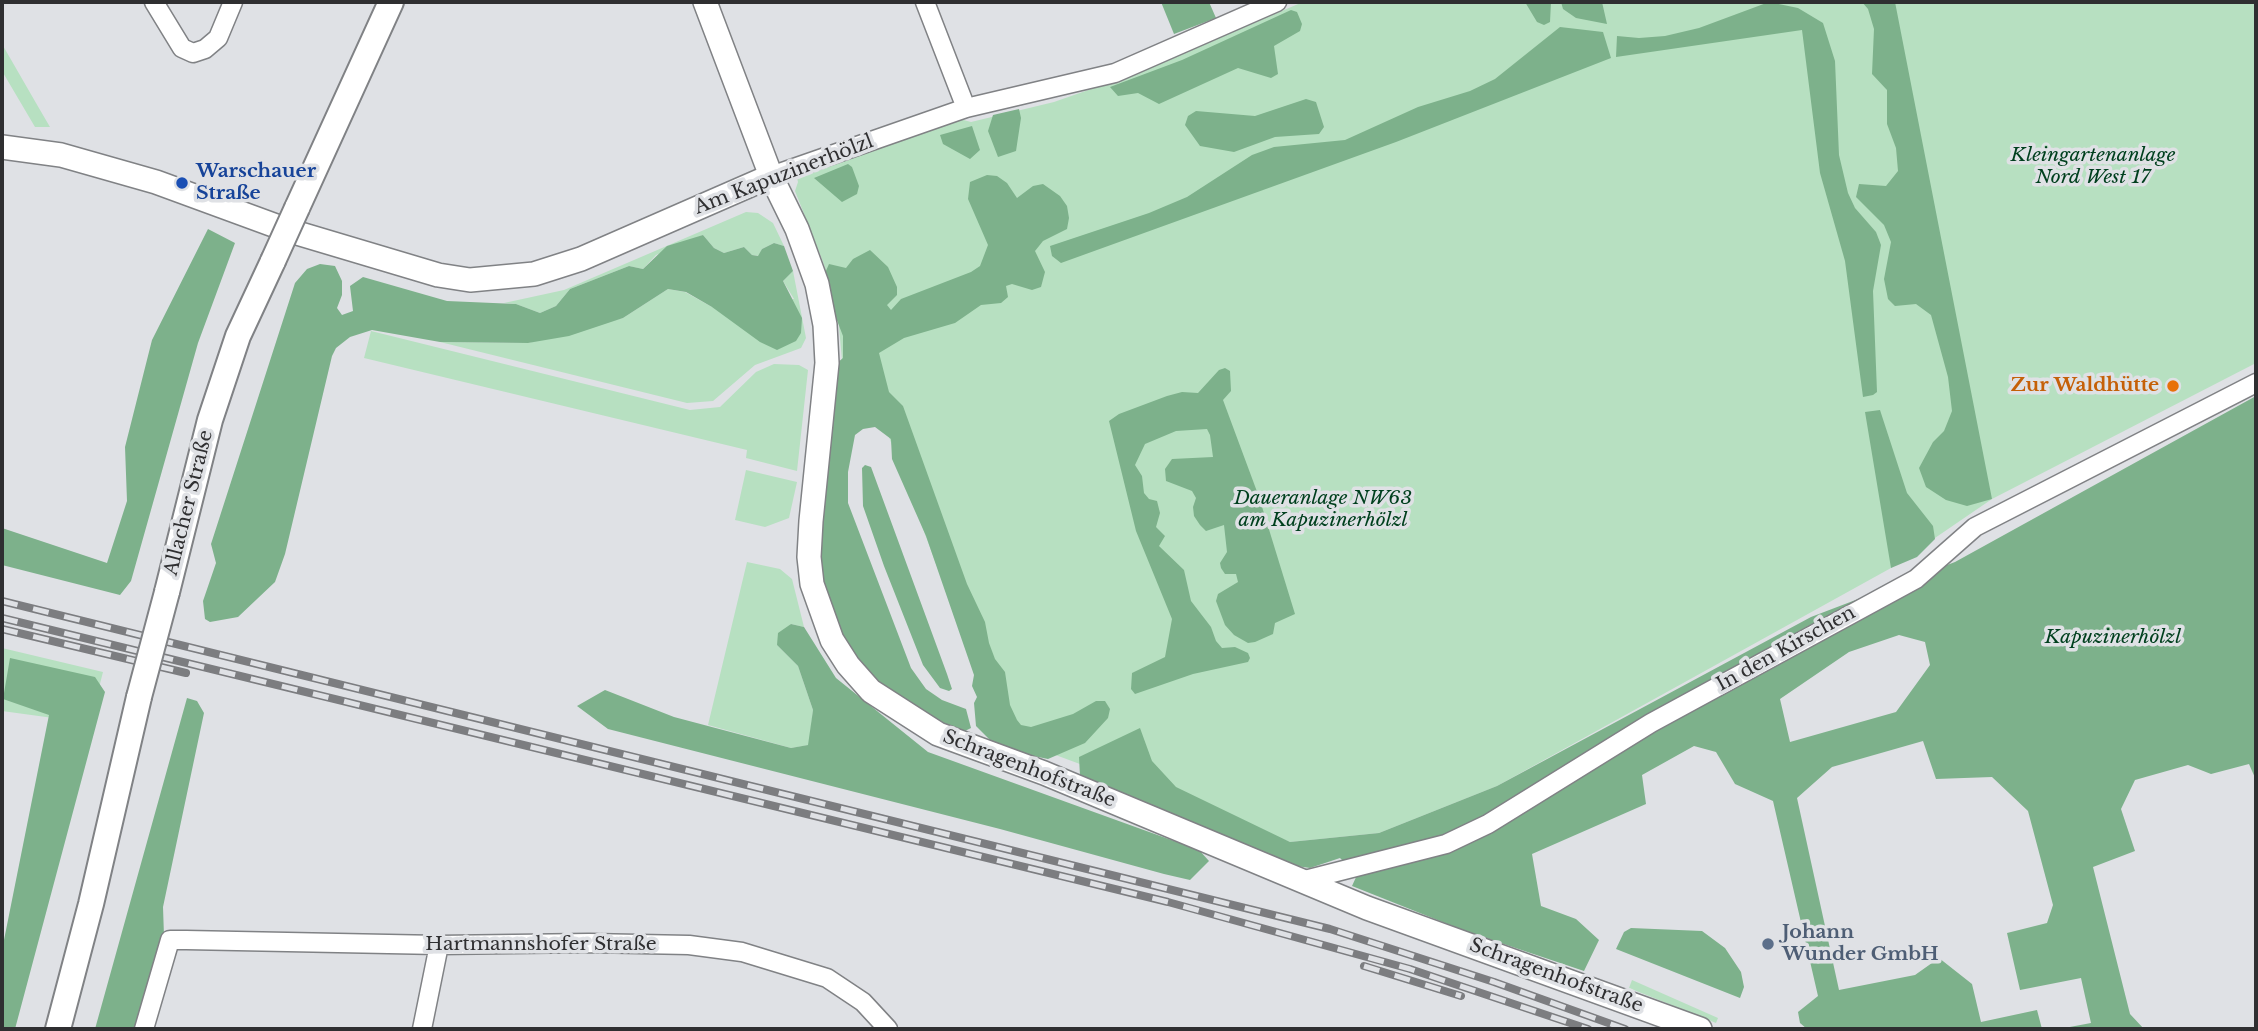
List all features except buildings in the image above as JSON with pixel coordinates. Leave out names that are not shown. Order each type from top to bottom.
[{"type":"main road","name":"Allacher Straße","points":[[58,1029],[91,904],[138,697],[210,420],[238,336],[391,2]]},
{"type":"street","points":[[154,2],[182,48],[193,53],[205,49],[218,38],[233,2]]},
{"type":"street","name":"Schragenhofstraße","points":[[705,2],[771,176],[797,229],[817,284],[825,325],[826,394],[809,557],[819,608],[848,665],[871,691],[938,734],[1044,773],[1367,908],[1700,1029]]},
{"type":"street","points":[[925,2],[966,108]]},
{"type":"street","name":"Am Kapuzinerhölzl","points":[[2,147],[61,155],[292,219],[438,275],[496,280],[534,274],[581,259],[771,176],[966,108],[1115,73],[1277,2]]},
{"type":"street","name":"In den Kirschen","points":[[1301,881],[1446,844],[1488,824],[1651,723],[1916,579],[1975,527],[2256,383]]},
{"type":"street","name":"Hartmannshofer Straße","points":[[144,1029],[170,940],[439,945],[689,945],[742,952],[827,978],[863,1002],[888,1029]]},
{"type":"street","points":[[422,1029],[439,945]]},
{"type":"green space","points":[[1161,2],[1209,2],[1216,18],[1174,34]]},
{"type":"green space","name":"Daueranlage NW63 am Kapuzinerhölzl","points":[[1303,2],[2256,2],[2256,363],[1992,499],[1891,568],[1497,786],[1379,833],[1290,842],[999,734],[862,364],[842,360],[838,316],[823,262],[795,191],[798,182],[795,170],[956,118],[971,122],[1054,102],[1117,80]]},
{"type":"green space","points":[[1525,2],[1551,2],[1550,22],[1544,25],[1537,22]]},
{"type":"green space","points":[[1561,2],[1602,2],[1607,24],[1576,18],[1563,9]]},
{"type":"green space","points":[[1769,2],[1798,8],[1823,23],[1835,61],[1839,155],[1848,193],[1855,208],[1876,232],[1881,245],[1873,291],[1877,392],[1873,395],[1863,397],[1845,261],[1820,173],[1802,30],[1616,57],[1617,36],[1665,36],[1699,28]]},
{"type":"green space","points":[[1862,2],[1895,2],[1992,499],[1967,506],[1946,500],[1926,487],[1919,468],[1933,442],[1944,431],[1952,411],[1948,377],[1931,315],[1916,304],[1895,306],[1888,299],[1884,279],[1891,242],[1884,225],[1856,197],[1859,184],[1886,186],[1898,171],[1896,148],[1887,124],[1887,90],[1872,74],[1874,29],[1868,9]]},
{"type":"green space","points":[[1291,10],[1297,12],[1302,24],[1300,31],[1274,46],[1278,74],[1271,78],[1238,68],[1159,104],[1138,93],[1118,96],[1110,87],[1182,60]]},
{"type":"green space","points":[[1560,27],[1603,32],[1611,58],[1396,142],[1061,263],[1052,256],[1050,246],[1149,213],[1187,197],[1252,155],[1274,147],[1345,140],[1418,107],[1470,91],[1495,79]]},
{"type":"green space","points":[[2,44],[50,127],[35,127],[2,71]]},
{"type":"green space","points":[[1306,99],[1316,102],[1324,127],[1319,134],[1275,137],[1234,152],[1200,146],[1185,125],[1188,116],[1196,111],[1255,116]]},
{"type":"green space","points":[[1019,109],[1021,118],[1016,151],[998,157],[988,131],[993,115]]},
{"type":"green space","points":[[972,126],[980,150],[970,159],[943,144],[940,135]]},
{"type":"green space","points":[[848,164],[852,167],[859,186],[857,194],[842,202],[814,178]]},
{"type":"green space","points":[[987,175],[997,176],[1007,183],[1017,198],[1033,186],[1043,184],[1060,196],[1067,206],[1067,229],[1043,241],[1035,251],[1045,272],[1041,287],[1032,290],[1012,284],[1006,286],[1008,297],[1001,303],[981,305],[955,323],[904,338],[879,353],[889,392],[903,406],[967,584],[985,622],[995,659],[1005,672],[1010,705],[1017,720],[1021,725],[1031,727],[1073,714],[1096,701],[1105,701],[1110,709],[1108,718],[1085,743],[1048,759],[999,749],[976,726],[974,703],[977,697],[972,686],[974,675],[926,536],[892,459],[891,439],[875,427],[863,429],[855,435],[848,472],[848,503],[911,668],[926,689],[942,700],[966,709],[971,728],[963,732],[909,710],[882,691],[844,645],[817,565],[837,363],[843,358],[843,336],[823,284],[825,273],[829,264],[846,268],[853,259],[870,250],[888,267],[897,287],[897,295],[887,305],[891,310],[901,299],[971,272],[980,266],[988,245],[968,199],[970,182]]},
{"type":"green space","points":[[746,212],[758,213],[773,223],[784,246],[774,243],[762,249],[759,256],[752,255],[744,247],[724,253],[714,248],[703,235],[656,255],[643,269],[629,266],[570,289],[556,306],[540,313],[516,304],[504,303],[564,290]]},
{"type":"green space","points":[[208,229],[235,243],[198,343],[131,581],[120,595],[2,565],[2,528],[107,563],[127,501],[125,447],[152,340]]},
{"type":"green space","points":[[703,235],[714,248],[724,253],[744,247],[752,255],[758,256],[762,249],[774,243],[784,246],[793,271],[783,281],[802,318],[801,333],[796,341],[777,350],[760,342],[712,307],[686,292],[668,289],[623,318],[569,336],[528,343],[440,342],[372,330],[350,337],[336,348],[332,356],[285,554],[275,582],[238,617],[210,622],[205,619],[203,601],[216,563],[211,544],[295,283],[307,269],[320,264],[335,266],[342,281],[342,295],[337,308],[342,315],[353,311],[350,286],[363,277],[447,301],[516,304],[540,313],[556,306],[570,289],[629,266],[643,269],[667,246]]},
{"type":"green space","points":[[793,271],[806,338],[801,348],[755,365],[713,401],[687,403],[440,342],[528,343],[623,318],[668,289],[685,292],[712,307],[794,299],[783,281]]},
{"type":"green space","points":[[371,331],[690,410],[720,407],[756,372],[774,364],[799,365],[808,370],[797,471],[746,458],[747,450],[364,358]]},
{"type":"green space","points":[[1225,368],[1230,371],[1231,391],[1223,400],[1259,497],[1295,614],[1275,623],[1273,634],[1255,642],[1248,643],[1234,635],[1225,625],[1216,601],[1218,594],[1238,582],[1236,574],[1225,574],[1221,568],[1220,563],[1227,552],[1224,525],[1206,531],[1194,516],[1196,498],[1192,491],[1166,481],[1165,469],[1172,459],[1213,457],[1210,435],[1207,429],[1176,431],[1145,444],[1135,465],[1142,476],[1144,493],[1149,499],[1157,501],[1160,513],[1156,527],[1165,536],[1159,546],[1184,570],[1191,601],[1211,627],[1216,641],[1222,648],[1235,647],[1248,653],[1250,658],[1248,662],[1193,674],[1135,694],[1131,689],[1132,673],[1165,657],[1172,619],[1136,531],[1109,421],[1119,414],[1167,396],[1182,392],[1198,393],[1219,370]]},
{"type":"green space","name":"Kapuzinerhölzl","points":[[2256,396],[2256,780],[2249,764],[2211,774],[2188,765],[2135,780],[2121,809],[2135,851],[2093,867],[2130,1014],[2144,1029],[2059,1029],[2091,1023],[2081,978],[2020,990],[2007,933],[2047,923],[2053,905],[2028,811],[1992,777],[1936,779],[1923,741],[1832,767],[1797,798],[1839,990],[1915,975],[1939,958],[1972,984],[1981,1022],[2037,1010],[2042,1029],[1807,1029],[1800,1023],[1798,1012],[1818,996],[1773,801],[1735,784],[1716,752],[1694,746],[1642,775],[1646,804],[1532,854],[1541,906],[1576,919],[1599,940],[1584,971],[1465,931],[1352,886],[1357,875],[1340,858],[1310,868],[1283,864],[1080,776],[1079,757],[1140,728],[1152,761],[1176,787],[1290,842],[1379,833],[1497,786],[1811,617],[1955,562]],"holes":[[[1899,635],[1925,642],[1930,665],[1896,712],[1790,742],[1780,699],[1849,652]]]},
{"type":"green space","points":[[1880,410],[1907,493],[1933,526],[1935,539],[1917,557],[1891,568],[1865,412]]},
{"type":"green space","points":[[865,465],[871,467],[947,674],[952,689],[949,691],[940,688],[923,665],[884,566],[863,506],[862,468]]},
{"type":"green space","points":[[746,470],[797,482],[789,518],[765,527],[735,520]]},
{"type":"green space","points":[[747,562],[780,569],[792,579],[804,627],[791,624],[777,645],[798,666],[813,710],[809,745],[791,748],[708,725]]},
{"type":"green space","points":[[791,624],[804,627],[836,678],[928,752],[1199,850],[1209,861],[1190,880],[1164,874],[1000,829],[608,729],[577,706],[605,690],[674,717],[791,748],[808,745],[813,710],[798,666],[777,645],[778,633]]},
{"type":"green space","points":[[2,648],[103,672],[90,723],[2,711]]},
{"type":"green space","points":[[10,658],[95,677],[105,692],[15,1029],[2,1029],[2,950],[49,715],[3,699]]},
{"type":"green space","points":[[187,698],[197,701],[204,713],[163,907],[164,936],[137,1029],[95,1029]]},
{"type":"green space","points":[[1631,928],[1702,931],[1725,948],[1741,972],[1744,987],[1740,998],[1616,949],[1624,932]]},
{"type":"green space","points":[[1632,980],[1718,1018],[1716,1023],[1629,988]]},
{"type":"railway","points":[[2,601],[1330,929],[1494,982],[1625,1029]]},
{"type":"railway","points":[[2,618],[1168,902],[1410,969],[1588,1029]]},
{"type":"railway","points":[[2,629],[186,673]]},
{"type":"railway","points":[[1364,966],[1461,996]]},
{"type":"place","name":"Warschauer Straße","points":[[182,183]]},
{"type":"place","name":"Zur Waldhütte","points":[[2173,386]]},
{"type":"place","name":"Johann Wunder GmbH","points":[[1768,944]]},
{"type":"park label","name":"Kleingartenanlage Nord West 17","points":[[2093,167]]}]
